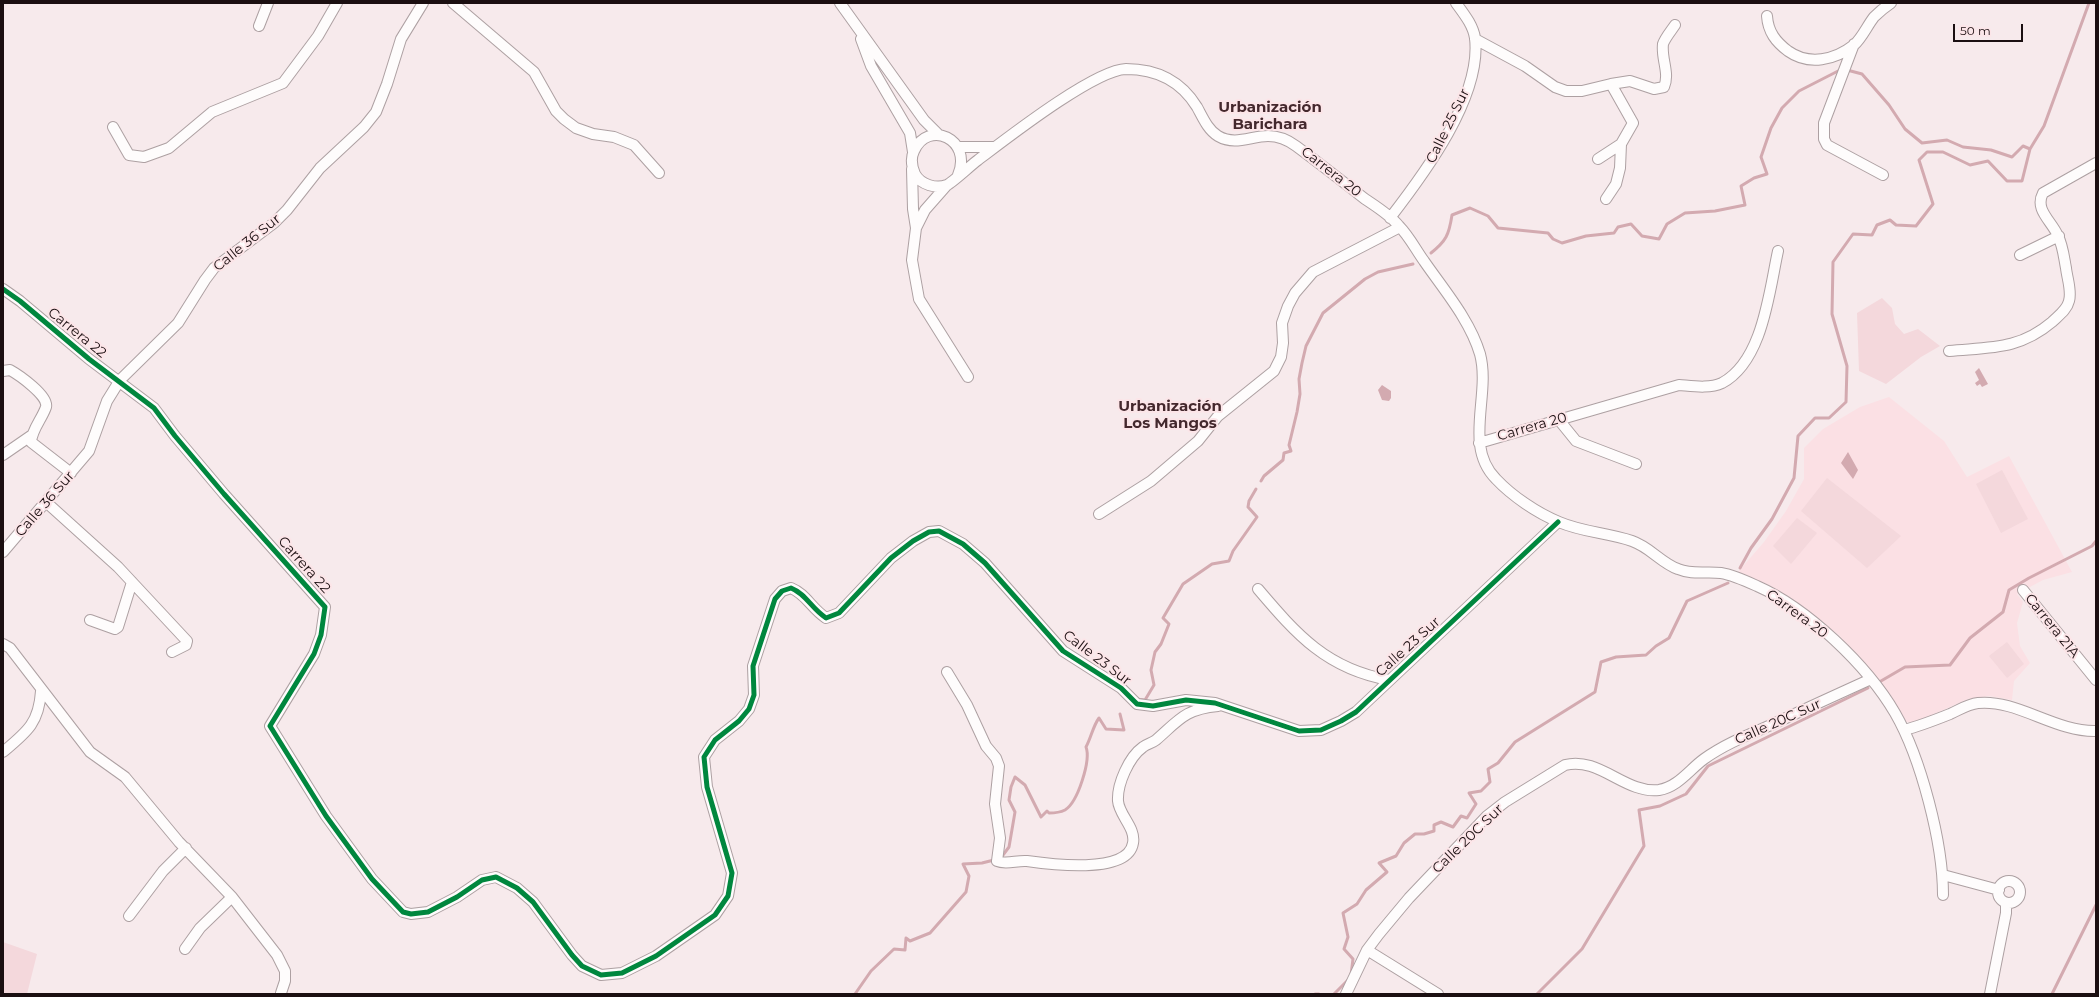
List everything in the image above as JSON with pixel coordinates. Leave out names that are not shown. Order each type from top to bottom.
[{"type":"street","points":[[259,26],[268,3]]},
{"type":"street","points":[[113,127],[129,155],[144,157],[169,148],[212,112],[283,83],[318,36],[337,3]]},
{"type":"street","name":"Calle 36 Sur","points":[[3,552],[89,451],[107,401],[120,380],[178,323],[214,268],[274,223],[287,210],[320,168],[364,128],[376,112],[383,98],[401,39],[423,3]]},
{"type":"street","points":[[453,3],[534,72],[556,111],[564,119],[576,128],[593,134],[614,137],[634,145],[659,173]]},
{"type":"street","points":[[840,3],[924,120],[939,135],[950,139],[959,147],[962,156],[962,166],[958,175],[947,184],[925,210],[916,228]]},
{"type":"street","name":"Calle 25 Sur","points":[[1390,218],[1427,168],[1457,114],[1471,77],[1475,39],[1468,20],[1456,3]]},
{"type":"street","points":[[1883,175],[1827,145],[1824,139],[1824,123],[1854,44],[1875,17],[1891,3]]},
{"type":"street","points":[[1767,16],[1767,25],[1773,37],[1799,58],[1808,60],[1822,60],[1836,55],[1854,44]]},
{"type":"street","points":[[1475,39],[1525,66],[1555,87],[1566,91],[1582,91],[1630,81],[1654,90],[1664,87],[1667,81],[1663,55],[1664,42],[1675,25]]},
{"type":"street","points":[[859,31],[871,66],[910,132],[913,153],[913,209],[916,228],[912,260],[920,299],[968,377]]},
{"type":"street","name":"Carrera 20","points":[[958,175],[1084,85],[1105,74],[1124,69],[1146,70],[1163,76],[1180,85],[1194,102],[1207,125],[1217,135],[1234,141],[1268,136],[1288,140],[1400,226],[1454,304],[1476,344],[1483,371],[1479,443],[1482,458],[1489,471],[1497,481],[1536,509],[1558,522],[1636,542],[1681,570],[1721,573],[1766,590],[1796,610],[1828,635],[1871,679],[1893,710],[1904,730],[1918,768],[1933,820],[1943,875],[1943,895]]},
{"type":"street","points":[[1598,159],[1621,144],[1633,126],[1633,119],[1611,84]]},
{"type":"street","points":[[913,153],[916,145],[923,140],[939,135]]},
{"type":"street","points":[[1606,199],[1616,184],[1620,168],[1621,144]]},
{"type":"street","points":[[959,147],[996,147]]},
{"type":"street","points":[[1949,350],[2018,343],[2044,329],[2065,309],[2069,302],[2070,293],[2058,236],[2040,208],[2039,201],[2043,193],[2096,163]]},
{"type":"street","points":[[912,168],[917,177],[926,184],[936,187],[947,184]]},
{"type":"street","points":[[1099,514],[1151,481],[1198,441],[1218,416],[1274,371],[1281,357],[1283,342],[1282,324],[1284,315],[1295,293],[1305,280],[1327,263],[1400,226]]},
{"type":"street","points":[[2020,255],[2058,236]]},
{"type":"street","name":"Carrera 20","points":[[1479,443],[1679,385],[1710,386],[1721,383],[1743,363],[1754,346],[1760,329],[1778,251]]},
{"type":"street","name":"Carrera 22","points":[[4,290],[89,359],[120,380],[154,408],[175,436],[214,482],[325,607],[321,634],[314,654],[270,726],[326,816],[372,879],[403,912],[411,914],[428,912],[457,897],[482,880],[496,877],[517,888],[533,902],[572,956],[591,971],[601,975],[622,973],[656,956],[715,915],[728,896],[732,873],[707,787],[704,757],[715,740],[739,721],[749,709],[754,695]]},
{"type":"street","points":[[3,371],[10,370],[24,378],[46,401],[46,406],[32,435],[31,442],[71,473]]},
{"type":"street","points":[[1559,420],[1576,441],[1636,464]]},
{"type":"street","points":[[3,455],[32,435]]},
{"type":"street","points":[[46,502],[132,582],[187,641],[186,645],[172,652]]},
{"type":"street","name":"Calle 23 Sur","points":[[754,695],[753,666],[775,599],[782,591],[792,588],[800,592],[815,611],[826,618],[840,613],[890,558],[913,541],[929,532],[939,530],[963,544],[985,563],[1063,650],[1120,688],[1137,704],[1153,706],[1186,700],[1200,700],[1226,706],[1299,731],[1321,730],[1356,712],[1389,680],[1422,652],[1558,522]]},
{"type":"street","points":[[90,620],[115,629],[118,627],[132,582]]},
{"type":"street","name":"Calle 23 Sur","points":[[1258,589],[1298,633],[1331,660],[1358,672],[1389,680]]},
{"type":"street","name":"Carrera 21A","points":[[2023,590],[2096,680]]},
{"type":"street","points":[[3,644],[10,648],[41,691],[90,752],[125,777],[179,842],[232,897],[276,955],[285,971],[286,981],[282,993]]},
{"type":"street","points":[[947,672],[967,705],[983,741],[999,766],[995,804],[1000,838],[996,861],[1002,863],[1025,861],[1044,864],[1100,865],[1122,857],[1130,851],[1133,843],[1132,835],[1118,802],[1124,775],[1132,758],[1142,748],[1155,740],[1179,717],[1192,711],[1226,706]]},
{"type":"street","name":"Calle 20C Sur","points":[[1346,994],[1368,950],[1409,898],[1487,816],[1506,802],[1565,765],[1575,762],[1586,764],[1621,780],[1648,790],[1660,790],[1672,785],[1703,760],[1727,745],[1871,679]]},
{"type":"street","points":[[3,752],[34,723],[40,704],[41,691]]},
{"type":"street","points":[[1904,730],[1921,726],[1978,703],[1993,703],[2008,706],[2055,724],[2077,730],[2096,731]]},
{"type":"street","points":[[129,916],[163,871],[186,848]]},
{"type":"street","points":[[1943,875],[1999,890]]},
{"type":"street","points":[[2006,882],[2013,882],[2019,887],[2019,897],[2013,902],[2006,903],[2000,898],[1999,890],[2006,882]]},
{"type":"street","points":[[185,949],[200,928],[232,897]]},
{"type":"street","points":[[1990,994],[2006,913],[2006,903]]},
{"type":"street","points":[[1368,950],[1438,994]]},
{"type":"shaded area","points":[[1882,298],[1892,308],[1895,324],[1904,334],[1918,329],[1940,346],[1921,357],[1886,384],[1859,371],[1857,313]]},
{"type":"shaded area","points":[[1979,368],[1988,384],[1982,387],[1980,384],[1977,386],[1975,383],[1979,380],[1975,372]]},
{"type":"shaded area","points":[[1382,385],[1391,391],[1391,398],[1389,401],[1382,400],[1378,390]]},
{"type":"shaded area","points":[[1889,397],[1944,441],[1967,477],[2009,456],[2072,572],[2043,580],[2017,594],[2023,602],[2017,623],[2020,646],[2030,663],[2014,681],[2012,700],[1989,696],[1968,699],[1916,722],[1907,722],[1839,635],[1764,584],[1738,572],[1764,542],[1786,511],[1804,479],[1804,448],[1823,429],[1860,407]]},
{"type":"shaded area","points":[[1848,452],[1858,470],[1853,479],[1841,463]]},
{"type":"shaded area","points":[[2002,470],[2028,519],[2001,533],[1976,484]]},
{"type":"shaded area","points":[[1827,478],[1901,536],[1867,568],[1801,511]]},
{"type":"shaded area","points":[[1797,518],[1817,533],[1791,564],[1773,546]]},
{"type":"shaded area","points":[[2007,642],[2024,664],[2007,678],[1989,656]]},
{"type":"shaded area","points":[[3,942],[37,954],[27,994],[3,994]]},
{"type":"waterway","points":[[1740,568],[1751,548],[1772,519],[1794,478],[1798,436],[1815,418],[1829,418],[1846,402],[1847,366],[1832,314],[1833,262],[1853,234],[1872,235],[1877,225],[1890,220],[1896,225],[1916,226],[1933,204],[1919,160],[1927,152],[1943,152],[1970,165],[1988,161],[2007,181],[2022,181],[2030,149],[2044,126],[2089,3]]},
{"type":"waterway","points":[[1431,253],[1446,237],[1450,228],[1452,215],[1470,208],[1488,216],[1498,228],[1548,233],[1553,239],[1562,243],[1586,236],[1614,233],[1618,227],[1631,224],[1642,236],[1659,239],[1667,224],[1685,213],[1715,211],[1745,205],[1741,186],[1754,178],[1767,174],[1761,157],[1771,128],[1782,108],[1799,91],[1842,69]]},
{"type":"waterway","points":[[1847,70],[1862,74],[1889,105],[1905,129],[1922,143],[1947,140],[1963,147],[1991,150],[2012,157],[2023,146],[2030,149]]},
{"type":"waterway","points":[[1261,481],[1264,476],[1283,460],[1284,453],[1291,451],[1289,445],[1300,394],[1299,379],[1302,363],[1306,346],[1323,313],[1365,279],[1378,272],[1413,264]]},
{"type":"waterway","points":[[1135,699],[1145,700],[1154,685],[1151,670],[1155,652],[1161,644],[1169,624],[1163,618],[1183,584],[1212,564],[1229,561],[1233,551],[1257,517],[1248,507],[1249,501],[1256,489]]},
{"type":"waterway","points":[[1881,681],[1905,667],[1950,665],[1970,638],[2003,612],[2009,590],[2029,578],[2092,546],[2096,541]]},
{"type":"waterway","points":[[1351,975],[1353,959],[1344,949],[1348,937],[1343,913],[1357,904],[1366,890],[1387,872],[1379,863],[1396,856],[1404,843],[1415,834],[1424,834],[1434,831],[1434,825],[1441,822],[1453,827],[1461,816],[1467,818],[1476,804],[1469,793],[1481,791],[1490,782],[1488,769],[1498,763],[1515,742],[1595,692],[1601,662],[1616,657],[1646,655],[1656,646],[1669,638],[1687,601],[1728,583]]},
{"type":"waterway","points":[[1537,994],[1582,949],[1644,846],[1639,810],[1660,806],[1686,794],[1708,766],[1868,688]]},
{"type":"waterway","points":[[1000,859],[1009,847],[1015,812],[1009,800],[1011,787],[1015,777],[1025,785],[1041,817],[1047,811],[1051,813],[1065,810],[1070,806],[1079,790],[1087,761],[1086,747],[1097,721],[1099,718],[1106,729],[1124,730],[1120,714]]},
{"type":"waterway","points":[[855,994],[871,971],[894,949],[905,950],[906,938],[910,941],[930,933],[966,892],[969,876],[963,864],[982,863],[994,860]]},
{"type":"waterway","points":[[2052,994],[2096,905]]},
{"type":"waterway","points":[[1334,994],[1348,980]]},
{"type":"cycle path","points":[[3,289],[20,301],[89,359],[154,408],[175,436],[224,494],[325,607],[321,635],[314,654],[270,726],[326,816],[372,879],[403,912],[411,914],[428,912],[457,897],[482,880],[496,877],[517,888],[533,902],[572,955],[582,966],[601,975],[622,973],[656,956],[715,915],[728,896],[732,873],[707,787],[704,757],[715,740],[739,721],[749,709],[754,695],[753,666],[775,599],[782,591],[791,588],[801,594],[826,618],[839,613],[891,558],[913,541],[929,532],[939,531],[963,544],[985,563],[1063,651],[1121,688],[1137,704],[1153,706],[1186,700],[1215,703],[1299,731],[1321,730],[1356,712],[1558,522]]},
{"type":"district","name":"Urbanización Barichara","points":[[1270,116]]},
{"type":"district","name":"Urbanización Los Mangos","points":[[1170,416]]}]
